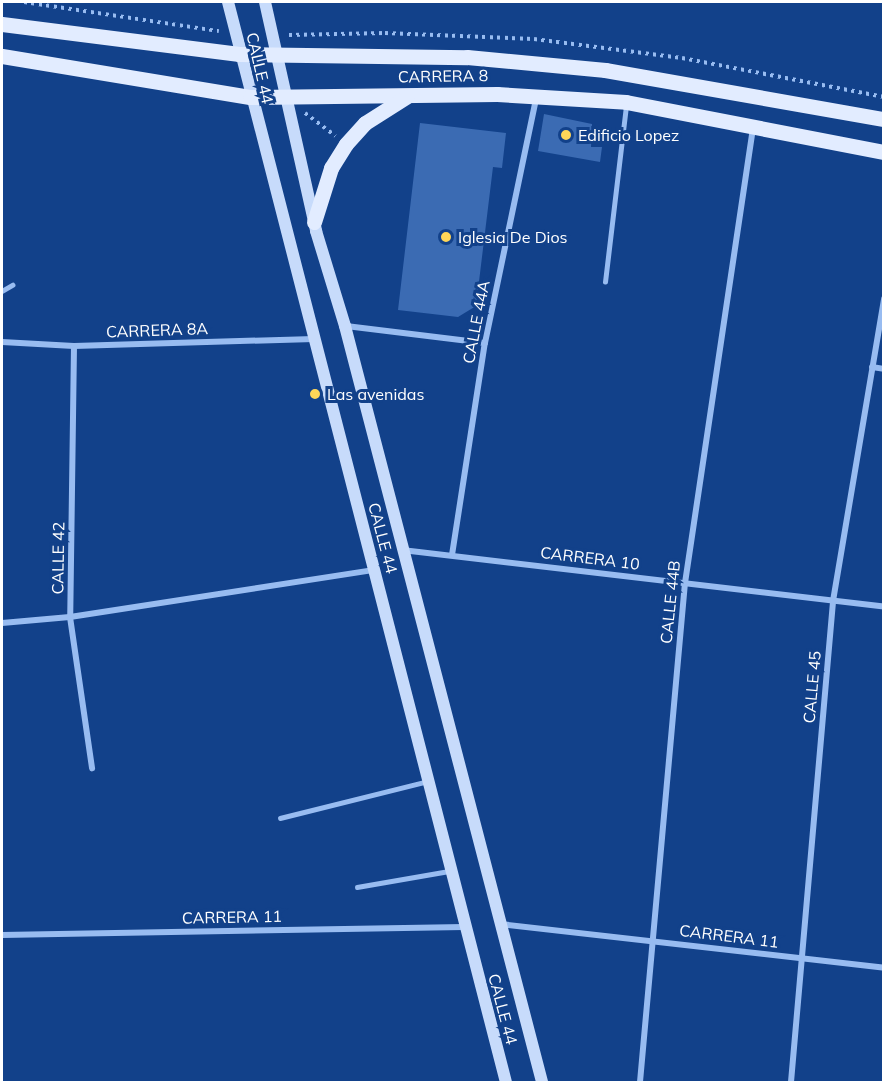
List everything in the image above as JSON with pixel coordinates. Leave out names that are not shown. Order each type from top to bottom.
[{"type":"main road","name":"CALLE 44","points":[[228,2],[250,97],[506,1083]]},
{"type":"main road","name":"CALLE 44","points":[[265,2],[289,99],[314,222],[345,326],[401,549],[542,1083]]},
{"type":"main road","name":"CARRERA 8","points":[[2,24],[239,54],[467,57],[552,64],[674,80],[884,119]]},
{"type":"main road","name":"CARRERA 8","points":[[2,56],[250,97],[289,99],[412,94],[536,94],[626,102],[884,152]]},
{"type":"main road","points":[[314,222],[331,168],[346,144],[387,106],[412,94]]},
{"type":"street","name":"CALLE 44A","points":[[452,555],[485,343],[536,94]]},
{"type":"street","name":"CALLE 44B","points":[[640,1083],[650,941],[685,583],[753,128]]},
{"type":"street","name":"CALLE 45","points":[[791,1083],[832,601],[884,298]]},
{"type":"street","points":[[345,326],[485,343]]},
{"type":"street","name":"CARRERA 8A","points":[[2,342],[74,346],[314,339]]},
{"type":"street","name":"CALLE 42","points":[[74,346],[70,617],[92,768]]},
{"type":"street","points":[[872,367],[884,369]]},
{"type":"street","name":"CARRERA 10","points":[[401,549],[884,607]]},
{"type":"street","points":[[2,623],[70,617],[374,570]]},
{"type":"street","name":"CARRERA 11","points":[[500,924],[884,968]]},
{"type":"street","name":"CARRERA 11","points":[[2,935],[464,927]]},
{"type":"lane","points":[[605,282],[626,102]]},
{"type":"lane","points":[[2,291],[12,285]]},
{"type":"lane","points":[[280,818],[429,781]]},
{"type":"lane","points":[[357,887],[450,871]]},
{"type":"path","points":[[24,2],[219,31]]},
{"type":"path","points":[[305,113],[346,144]]},
{"type":"building","name":"Edificio Lopez","points":[[544,114],[592,124],[591,147],[602,147],[600,162],[538,151]]},
{"type":"building","name":"Iglesia De Dios","points":[[420,123],[506,133],[502,168],[493,167],[476,306],[458,317],[398,310]]},
{"type":"place","name":"Edificio Lopez","points":[[566,135]]},
{"type":"place","name":"Iglesia De Dios","points":[[446,237]]},
{"type":"place","name":"Las avenidas","points":[[315,394]]}]
